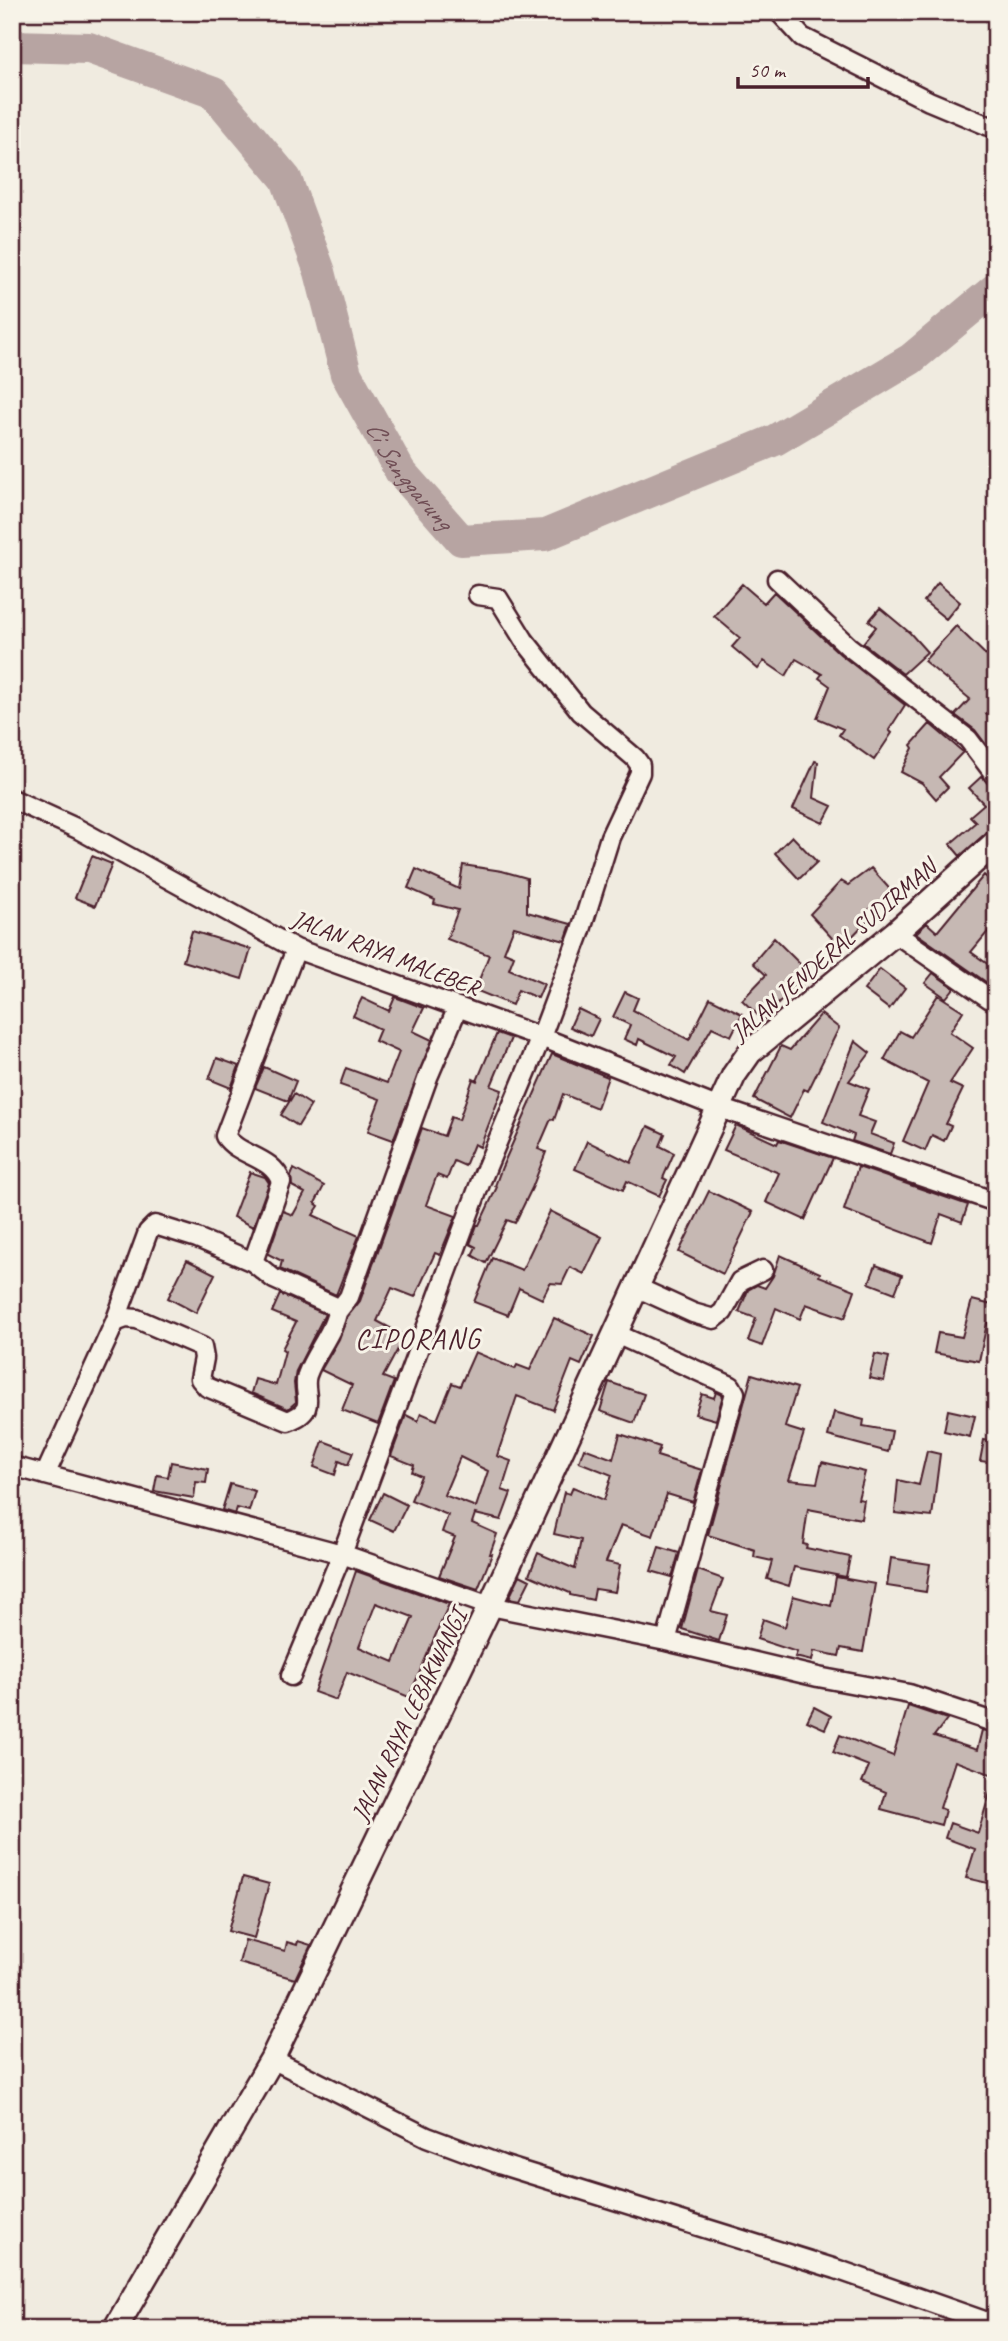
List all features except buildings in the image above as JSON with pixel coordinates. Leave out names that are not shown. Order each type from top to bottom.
[{"type":"main road","name":"JALAN JENDERAL SUDIRMAN","points":[[717,1107],[750,1052],[895,933],[996,842]]},
{"type":"main road","name":"JALAN RAYA LEBAKWANGI","points":[[115,2329],[272,2059],[490,1606],[717,1107]]},
{"type":"street","points":[[779,12],[803,37],[929,101],[996,129]]},
{"type":"street","points":[[777,579],[849,646],[968,740],[996,776]]},
{"type":"street","points":[[291,1676],[342,1555],[481,1181],[541,1037],[580,933],[610,837],[640,773],[640,765],[635,758],[581,712],[524,640],[498,598],[478,595]]},
{"type":"street","name":"JALAN RAYA MALEBER","points":[[12,799],[78,829],[296,949],[541,1037],[717,1107],[996,1202]]},
{"type":"street","points":[[895,933],[996,1003]]},
{"type":"street","points":[[253,1262],[281,1182],[278,1172],[272,1167],[233,1144],[225,1136],[296,949]]},
{"type":"street","points":[[115,1322],[126,1318],[137,1319],[202,1347],[204,1359],[200,1379],[207,1387],[288,1421],[302,1413],[307,1398],[304,1389],[307,1374],[338,1311],[349,1297],[428,1077],[458,1007]]},
{"type":"street","points":[[45,1475],[115,1322],[148,1232],[155,1226],[197,1238],[253,1262],[274,1279],[338,1308],[338,1311]]},
{"type":"street","points":[[636,1287],[693,1313],[714,1319],[723,1312],[740,1281],[763,1270]]},
{"type":"street","points":[[614,1334],[731,1386],[735,1393],[666,1641]]},
{"type":"street","points":[[12,1465],[342,1555],[490,1606],[909,1694],[996,1723]]},
{"type":"street","points":[[272,2059],[412,2130],[497,2163],[836,2269],[996,2325]]},
{"type":"waterway","name":"Ci Sanggarung","points":[[12,46],[89,48],[214,93],[286,179],[320,272],[346,374],[400,471],[461,540],[545,535],[775,440],[911,359],[996,288]]},
{"type":"district","name":"CIPORANG","points":[[418,1338]]}]
